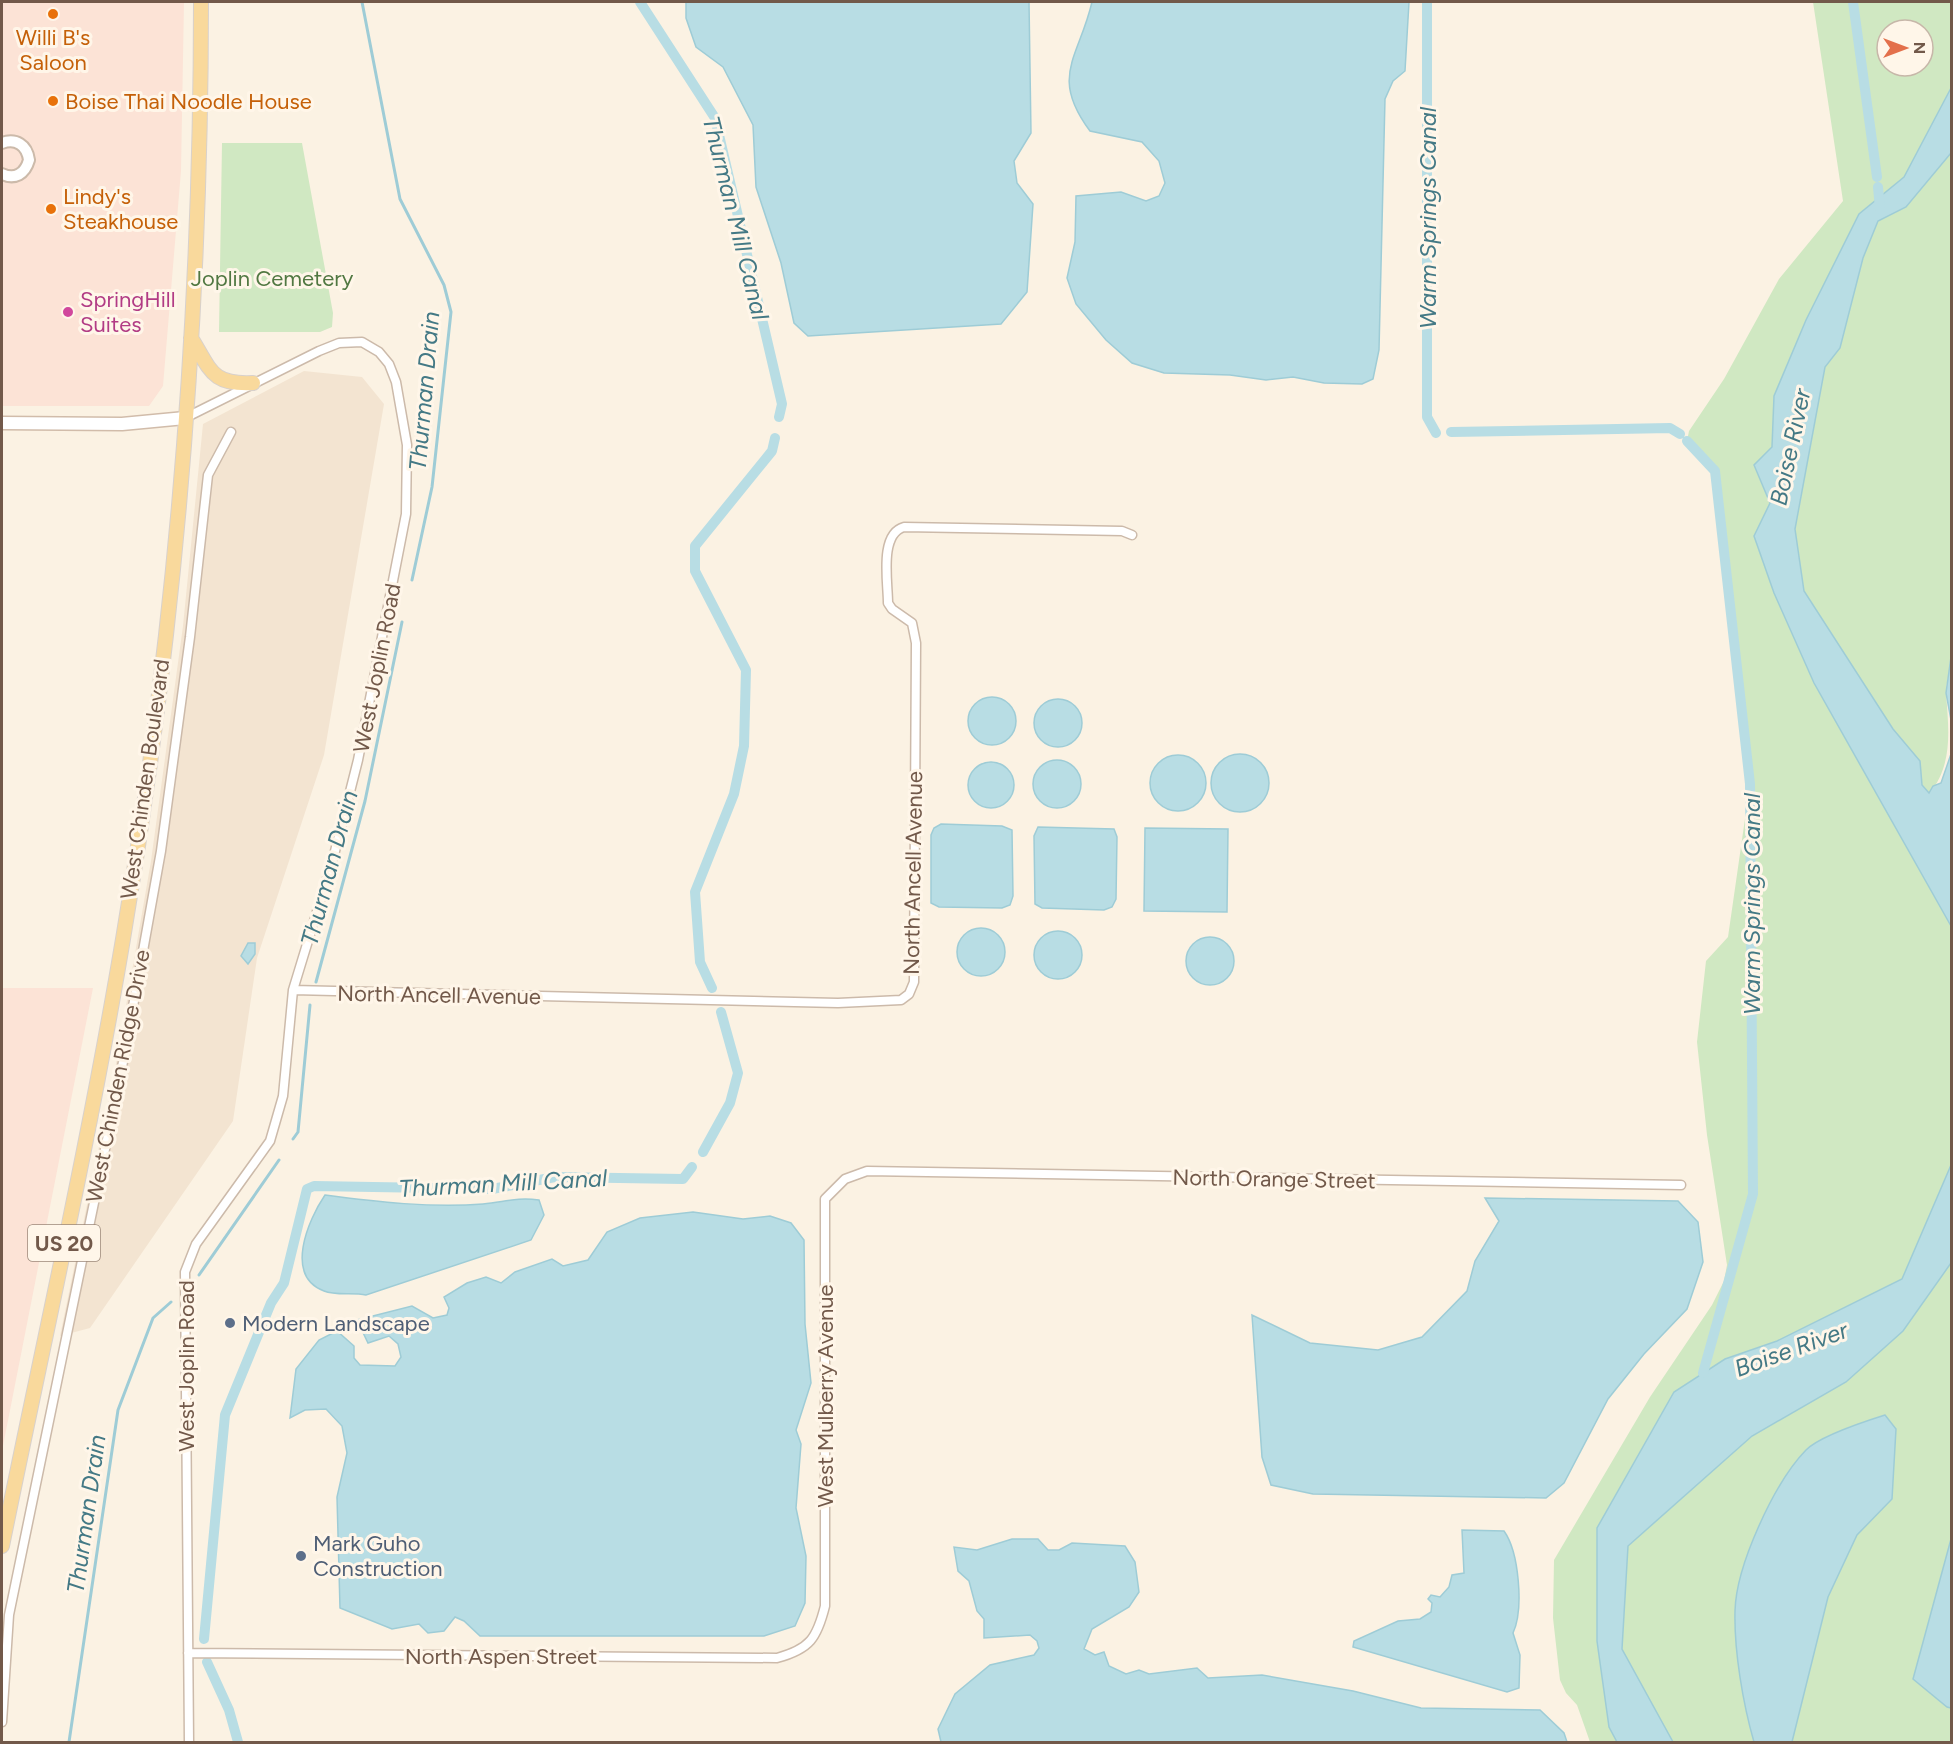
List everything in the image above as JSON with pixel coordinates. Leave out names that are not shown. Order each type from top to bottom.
[{"type":"main road","name":"West Chinden Boulevard","points":[[2,1546],[123,939],[163,647],[191,337],[198,212],[201,2]]},
{"type":"main road","points":[[191,337],[212,373],[223,382],[253,383]]},
{"type":"main road","points":[[2,423],[122,424],[185,418]]},
{"type":"street","points":[[2,143],[18,142],[28,153],[29,160],[23,172],[17,176],[2,174]]},
{"type":"street","name":"West Joplin Road","points":[[185,418],[339,343],[362,342],[379,352],[389,364],[396,382],[407,445],[406,514],[402,546],[372,678],[358,760],[333,859],[292,990],[283,1096],[270,1141],[195,1244],[185,1272],[189,1743]]},
{"type":"street","name":"West Chinden Ridge Drive","points":[[2,1722],[9,1615],[123,1062],[161,851],[190,637],[208,475],[231,432]]},
{"type":"street","name":"North Ancell Avenue","points":[[292,990],[826,1003],[901,1000],[909,994],[914,982],[916,643],[912,623],[892,609],[888,603],[890,538],[897,529],[904,527],[1122,531],[1132,535]]},
{"type":"street","name":"North Orange Street","points":[[867,1171],[1681,1185]]},
{"type":"street","name":"West Mulberry Avenue","points":[[811,1642],[820,1628],[825,1606],[825,1199],[845,1179],[867,1171]]},
{"type":"street","name":"North Aspen Street","points":[[188,1653],[777,1658],[795,1653],[811,1642]]},
{"type":"shaded area","points":[[2,2],[184,2],[181,171],[163,386],[149,406],[2,406]]},
{"type":"shaded area","points":[[304,371],[362,377],[384,404],[324,755],[257,958],[233,1121],[90,1328],[60,1336],[116,1064],[151,861],[183,626],[203,424]]},
{"type":"shaded area","points":[[2,988],[93,988],[2,1451]]},
{"type":"green space","points":[[1813,2],[1951,2],[1951,88],[1904,177],[1859,214],[1806,320],[1774,396],[1772,447],[1754,465],[1770,503],[1754,536],[1774,593],[1814,683],[1951,926],[1951,1165],[1902,1279],[1777,1341],[1725,1359],[1597,1528],[1597,1641],[1609,1727],[1617,1742],[1590,1742],[1577,1705],[1566,1693],[1560,1680],[1553,1618],[1554,1560],[1650,1397],[1712,1305],[1724,1281],[1727,1265],[1707,1135],[1697,1042],[1706,961],[1728,937],[1750,784],[1715,471],[1687,441],[1689,431],[1724,379],[1779,279],[1843,201]]},
{"type":"green space","name":"Joplin Cemetery","points":[[222,143],[302,143],[333,313],[332,327],[320,332],[219,332]]},
{"type":"green space","points":[[1951,153],[1952,657],[1946,690],[1948,747],[1946,759],[1937,783],[1929,794],[1922,785],[1920,761],[1893,729],[1804,591],[1795,529],[1825,367],[1840,348],[1863,258],[1878,221],[1906,207]]},
{"type":"green space","points":[[1951,1263],[1951,1742],[1673,1742],[1622,1649],[1628,1546],[1752,1436],[1846,1382],[1903,1331]]},
{"type":"water","points":[[686,2],[1029,2],[1031,133],[1014,161],[1017,183],[1033,204],[1027,292],[1001,324],[808,336],[794,323],[781,263],[756,187],[753,125],[723,67],[696,47],[686,18]]},
{"type":"water","points":[[1092,2],[1409,2],[1405,71],[1393,81],[1385,99],[1379,350],[1373,379],[1362,384],[1324,383],[1293,377],[1266,380],[1230,375],[1164,373],[1132,363],[1106,340],[1076,304],[1067,278],[1075,242],[1076,196],[1121,192],[1146,201],[1159,196],[1165,183],[1159,161],[1142,142],[1090,131],[1071,96],[1069,81],[1071,67]]},
{"type":"water","name":"Boise River","points":[[1951,88],[1951,153],[1906,207],[1878,221],[1863,258],[1840,348],[1825,367],[1795,529],[1804,591],[1893,729],[1920,761],[1922,785],[1929,793],[1933,786],[1941,783],[1951,754],[1951,926],[1814,683],[1774,593],[1754,536],[1770,503],[1754,465],[1772,447],[1774,396],[1806,320],[1859,214],[1904,177]]},
{"type":"water","points":[[1951,657],[1952,719],[1951,720],[1946,693]]},
{"type":"water","points":[[992,697],[1009,704],[1016,721],[1009,738],[992,745],[975,738],[968,721],[975,704]]},
{"type":"water","points":[[1058,699],[1075,706],[1082,723],[1075,740],[1058,747],[1041,740],[1034,723],[1041,706]]},
{"type":"water","points":[[1240,754],[1251,756],[1264,767],[1269,783],[1267,794],[1256,807],[1240,812],[1229,810],[1216,799],[1211,783],[1213,772],[1224,759]]},
{"type":"water","points":[[1172,755],[1184,755],[1194,759],[1202,767],[1206,783],[1202,799],[1194,807],[1184,811],[1172,811],[1162,807],[1154,799],[1150,789],[1150,777],[1154,767],[1162,759]]},
{"type":"water","points":[[1057,760],[1074,767],[1081,784],[1074,801],[1057,808],[1040,801],[1033,784],[1040,767]]},
{"type":"water","points":[[991,762],[1000,763],[1008,768],[1013,776],[1013,794],[1008,802],[1000,807],[991,808],[982,807],[974,802],[969,794],[968,785],[969,776],[974,768],[982,763]]},
{"type":"water","points":[[941,824],[1002,826],[1012,830],[1013,896],[1010,905],[1002,908],[939,907],[931,903],[931,835],[934,828]]},
{"type":"water","points":[[1038,827],[1114,829],[1117,837],[1116,899],[1112,907],[1104,910],[1042,908],[1035,904],[1034,836]]},
{"type":"water","points":[[1145,828],[1228,829],[1227,912],[1144,911]]},
{"type":"water","points":[[981,928],[998,935],[1005,952],[998,969],[981,976],[964,969],[957,952],[964,935]]},
{"type":"water","points":[[1058,931],[1075,938],[1082,955],[1075,972],[1058,979],[1041,972],[1034,955],[1041,938]]},
{"type":"water","points":[[1210,937],[1227,944],[1234,961],[1227,978],[1210,985],[1193,978],[1186,961],[1193,944]]},
{"type":"water","points":[[248,943],[255,943],[255,954],[248,964],[241,956]]},
{"type":"water","name":"Boise River","points":[[1951,1165],[1951,1263],[1903,1331],[1846,1382],[1752,1436],[1628,1546],[1622,1649],[1673,1742],[1617,1742],[1609,1727],[1597,1641],[1597,1528],[1674,1392],[1725,1359],[1777,1341],[1902,1279]]},
{"type":"water","points":[[325,1195],[424,1205],[483,1204],[531,1199],[539,1200],[544,1215],[531,1240],[366,1295],[334,1293],[324,1291],[312,1284],[305,1273],[302,1261],[307,1232]]},
{"type":"water","points":[[1485,1198],[1678,1201],[1698,1222],[1703,1262],[1687,1309],[1644,1354],[1608,1399],[1564,1483],[1546,1498],[1313,1494],[1271,1485],[1262,1457],[1252,1315],[1310,1343],[1378,1350],[1422,1337],[1467,1291],[1475,1261],[1499,1221]]},
{"type":"water","points":[[693,1212],[743,1219],[770,1216],[791,1223],[804,1240],[805,1324],[811,1383],[796,1430],[801,1444],[796,1508],[806,1556],[805,1603],[795,1626],[764,1636],[480,1636],[464,1621],[455,1617],[444,1631],[428,1633],[419,1624],[392,1629],[340,1608],[337,1497],[347,1453],[342,1426],[326,1409],[305,1410],[290,1418],[296,1369],[319,1340],[337,1331],[354,1346],[354,1358],[360,1365],[395,1366],[401,1357],[398,1344],[389,1336],[368,1343],[357,1320],[412,1306],[433,1318],[447,1315],[449,1308],[444,1297],[467,1283],[486,1277],[501,1283],[515,1272],[552,1259],[563,1266],[588,1260],[607,1232],[640,1218]]},
{"type":"water","points":[[1885,1415],[1896,1429],[1892,1499],[1857,1535],[1828,1597],[1792,1742],[1754,1742],[1740,1677],[1735,1627],[1737,1593],[1749,1549],[1782,1483],[1806,1450],[1832,1434]]},
{"type":"water","points":[[1462,1530],[1504,1531],[1513,1552],[1519,1596],[1513,1633],[1520,1655],[1519,1688],[1507,1692],[1353,1647],[1354,1641],[1398,1621],[1420,1619],[1431,1612],[1432,1603],[1428,1599],[1431,1595],[1440,1597],[1449,1587],[1452,1575],[1464,1573]]},
{"type":"water","points":[[1012,1539],[1038,1539],[1048,1550],[1059,1550],[1072,1543],[1125,1546],[1135,1562],[1139,1592],[1129,1607],[1092,1629],[1084,1649],[1095,1655],[1104,1652],[1109,1666],[1126,1674],[1139,1670],[1149,1674],[1197,1668],[1208,1678],[1262,1675],[1353,1691],[1421,1708],[1540,1710],[1564,1733],[1567,1742],[941,1742],[938,1729],[955,1694],[990,1665],[1034,1655],[1039,1648],[1037,1641],[1030,1635],[984,1638],[984,1619],[977,1611],[969,1581],[958,1571],[954,1547],[977,1550]]},
{"type":"water","points":[[1951,1539],[1951,1708],[1913,1679]]},
{"type":"waterway","name":"Thurman Drain","points":[[362,2],[400,199],[444,285],[451,312],[432,487],[412,580]]},
{"type":"waterway","name":"Thurman Mill Canal","points":[[640,2],[715,118],[782,404],[779,417]]},
{"type":"waterway","name":"Warm Springs Canal","points":[[1427,2],[1427,417],[1436,433]]},
{"type":"waterway","points":[[1853,2],[1877,177]]},
{"type":"waterway","points":[[1878,187],[1880,209]]},
{"type":"waterway","name":"Warm Springs Canal","points":[[1451,432],[1670,428],[1680,434]]},
{"type":"waterway","name":"Thurman Mill Canal","points":[[712,988],[700,962],[695,892],[734,794],[744,746],[746,670],[695,571],[695,546],[772,451],[775,438]]},
{"type":"waterway","name":"Warm Springs Canal","points":[[1687,441],[1715,471],[1750,784],[1753,1194],[1703,1373]]},
{"type":"waterway","name":"Thurman Drain","points":[[316,982],[365,801],[402,622]]},
{"type":"waterway","name":"Thurman Drain","points":[[293,1139],[298,1132],[310,1005]]},
{"type":"waterway","name":"Thurman Mill Canal","points":[[703,1152],[730,1103],[738,1073],[721,1012]]},
{"type":"waterway","name":"Thurman Drain","points":[[199,1275],[279,1160]]},
{"type":"waterway","name":"Thurman Mill Canal","points":[[204,1639],[225,1415],[271,1303],[284,1283],[307,1189],[314,1186],[492,1189],[555,1177],[683,1179],[692,1167]]},
{"type":"waterway","name":"Thurman Drain","points":[[69,1742],[118,1410],[153,1318],[171,1302]]},
{"type":"waterway","name":"Thurman Mill Canal","points":[[207,1662],[229,1710],[238,1742]]},
{"type":"place","name":"Willi B's Saloon","points":[[53,14]]},
{"type":"place","name":"Boise Thai Noodle House","points":[[53,101]]},
{"type":"place","name":"Lindy's Steakhouse","points":[[51,209]]},
{"type":"place","name":"SpringHill Suites","points":[[68,312]]},
{"type":"place","name":"Modern Landscape","points":[[230,1323]]},
{"type":"place","name":"Mark Guho Construction","points":[[301,1556]]}]
